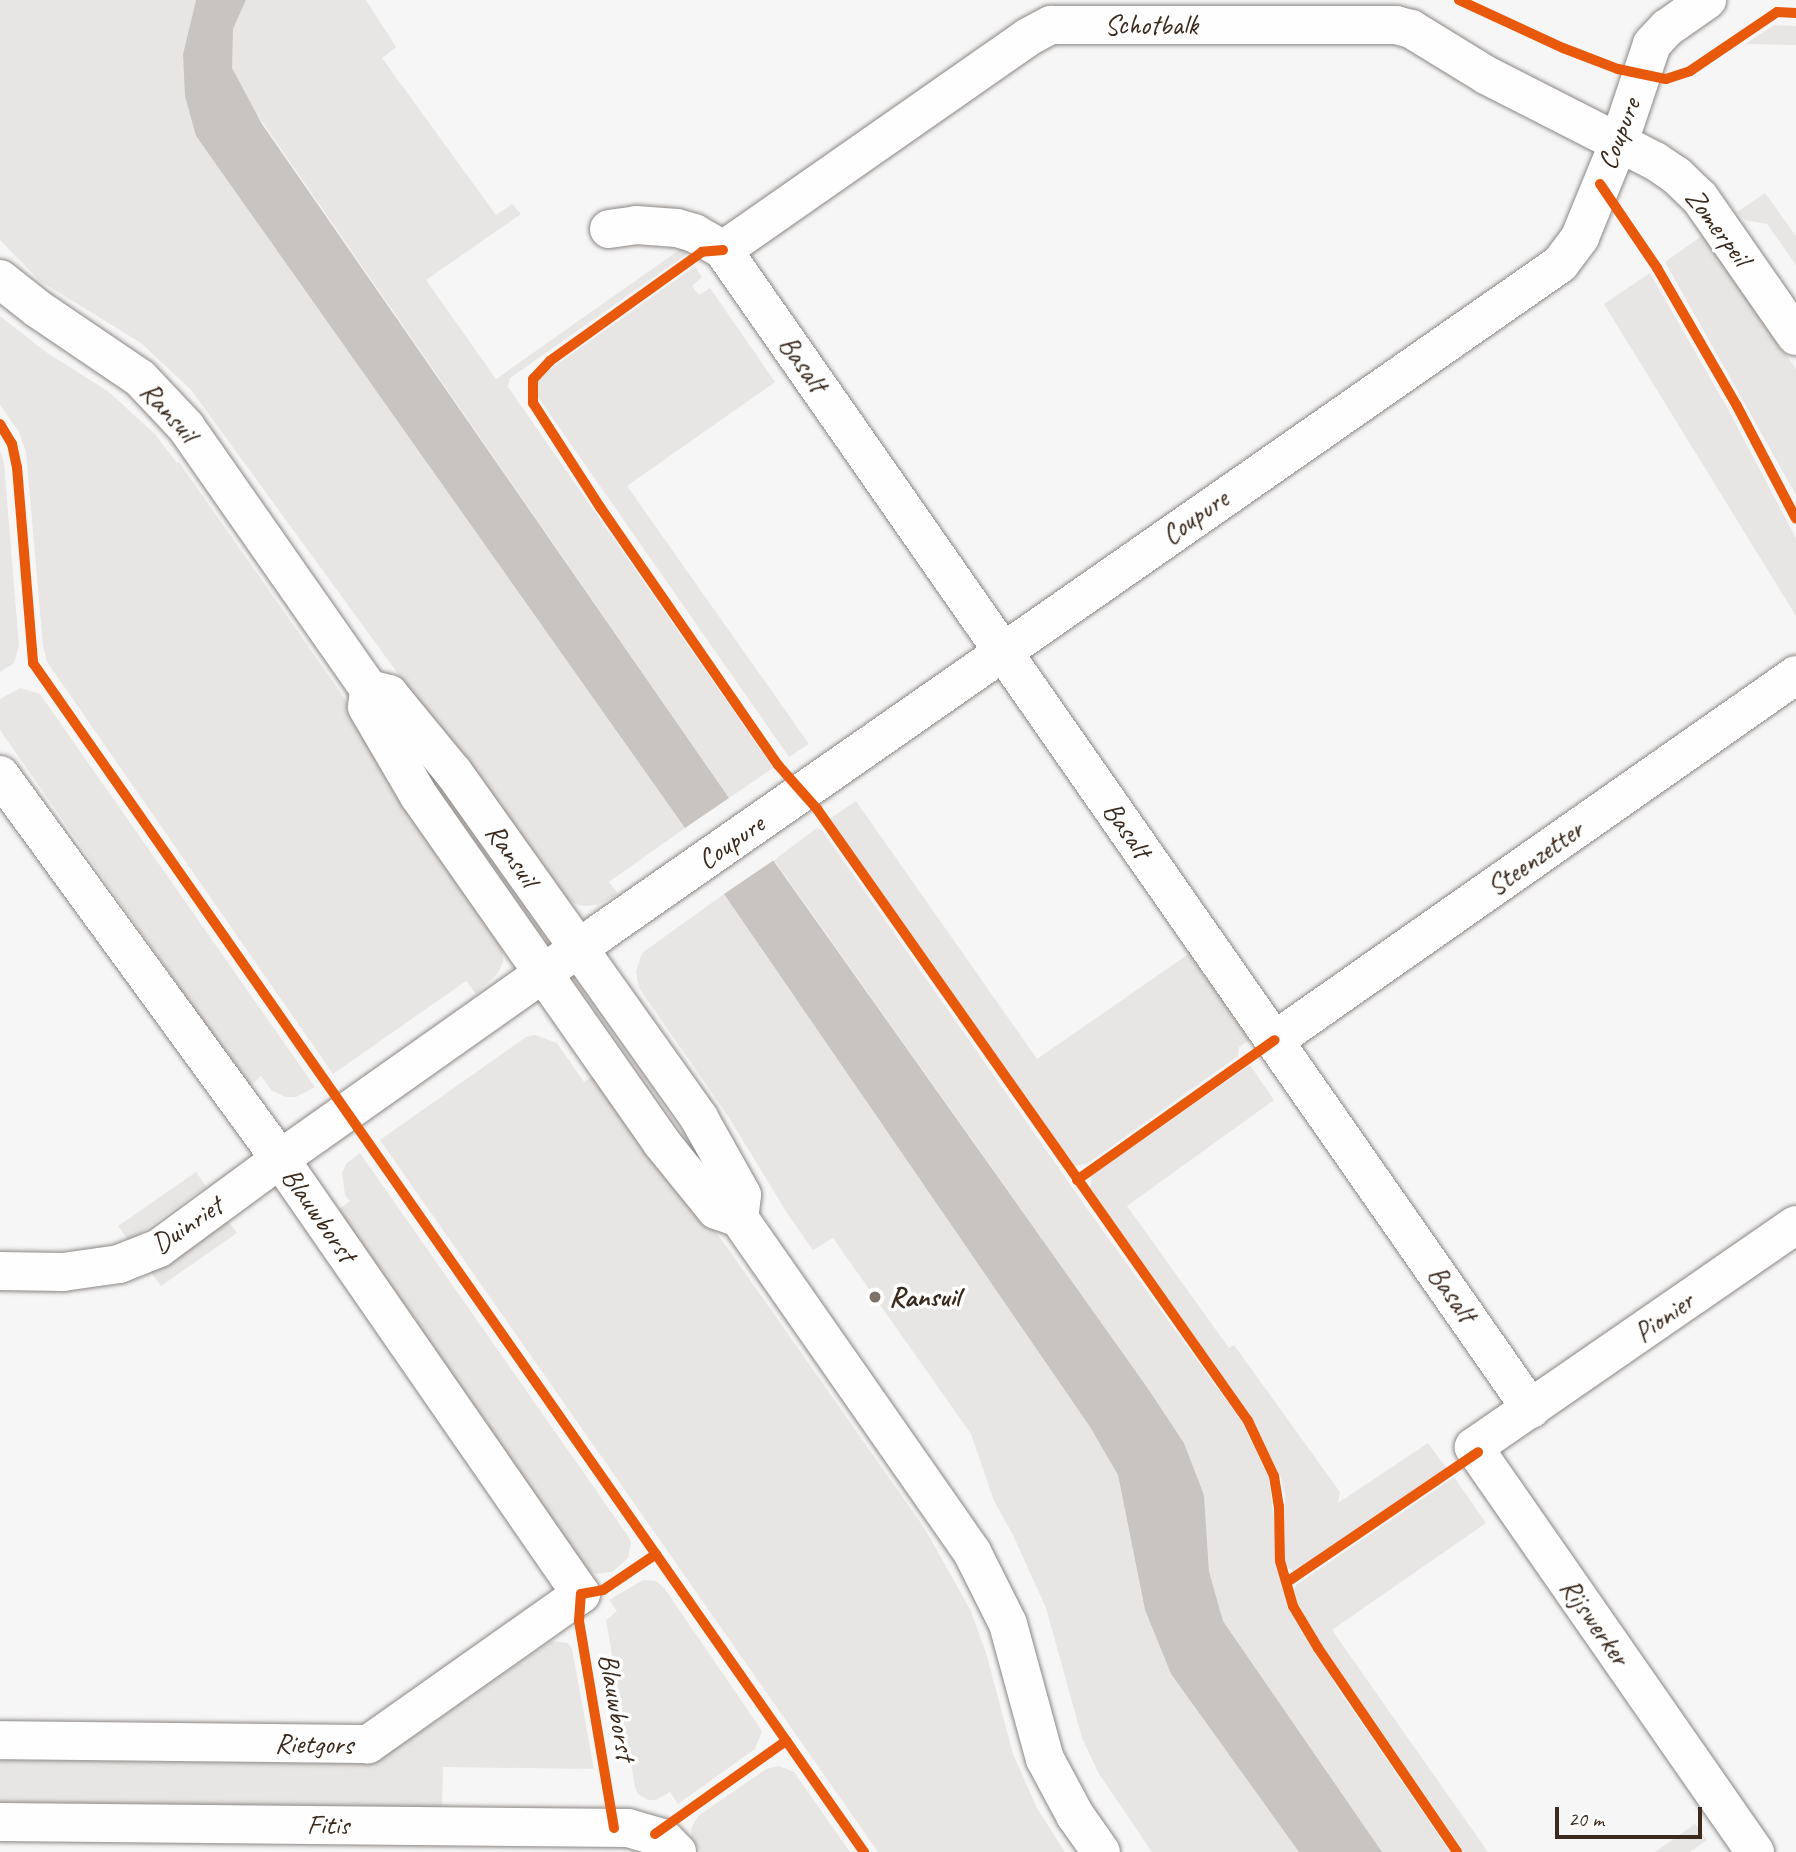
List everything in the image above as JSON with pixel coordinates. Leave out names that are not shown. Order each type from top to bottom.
[{"type":"street","name":"Coupure","points":[[543,973],[1560,264],[1580,237],[1619,142],[1653,44],[1667,28],[1707,0]]},
{"type":"street","name":"Schotbalk","points":[[723,250],[1028,37],[1051,25],[1395,25],[1411,29],[1532,100],[1619,142]]},
{"type":"street","name":"Zomerpeil","points":[[1619,142],[1656,161],[1692,189],[1796,336]]},
{"type":"street","points":[[609,229],[636,225],[677,228],[694,233],[723,250]]},
{"type":"street","name":"Basalt","points":[[723,250],[1531,1409]]},
{"type":"street","name":"Ransuil","points":[[0,279],[38,309],[125,366],[173,410],[369,689],[389,694],[454,773],[577,950],[699,1118],[742,1195],[739,1218]]},
{"type":"street","name":"Steenzetter","points":[[1275,1040],[1796,676]]},
{"type":"street","name":"Ransuil","points":[[369,689],[366,707],[419,796],[661,1142],[716,1210],[739,1218],[972,1552],[1007,1624],[1045,1759],[1075,1815],[1101,1852]]},
{"type":"street","name":"Blauwborst","points":[[0,775],[280,1159],[581,1594]]},
{"type":"street","name":"Blauwborst","points":[[280,1159],[543,973]]},
{"type":"street","name":"Duinriet","points":[[0,1271],[74,1270],[120,1264],[159,1248],[280,1159]]},
{"type":"street","name":"Pionier","points":[[1531,1409],[1796,1225]]},
{"type":"street","name":"Rijswerker","points":[[1531,1409],[1474,1447],[1755,1852]]},
{"type":"street","name":"Rietgors","points":[[0,1740],[369,1745],[581,1594]]},
{"type":"street","name":"Fitis","points":[[0,1822],[628,1828],[666,1843]]},
{"type":"shaded area","points":[[0,0],[196,0],[183,54],[196,136],[685,828],[609,882],[618,894],[598,905],[582,906],[563,900],[191,390],[141,343],[40,281],[0,240]]},
{"type":"shaded area","points":[[196,0],[246,0],[233,29],[232,68],[262,124],[729,798],[1184,1443],[1204,1495],[1209,1571],[1223,1621],[1382,1852],[1299,1852],[1171,1674],[1145,1610],[1118,1475],[1090,1427],[724,894],[685,828],[196,136],[185,96],[183,54]]},
{"type":"shaded area","points":[[246,0],[366,0],[396,47],[382,58],[496,215],[512,204],[521,214],[426,280],[496,379],[682,248],[687,254],[510,378],[508,387],[773,768],[729,798],[243,94],[232,68],[231,49],[233,29]]},
{"type":"shaded area","points":[[1774,25],[1796,26],[1796,45],[1745,44]]},
{"type":"shaded area","points":[[1765,193],[1796,236],[1796,265],[1767,224],[1745,220],[1737,212]]},
{"type":"shaded area","points":[[1703,235],[1796,369],[1796,495],[1665,262]]},
{"type":"shaded area","points":[[695,266],[702,277],[692,286],[699,295],[710,288],[775,382],[627,486],[809,744],[789,757],[535,393],[538,379],[542,375]]},
{"type":"shaded area","points":[[1650,273],[1728,409],[1796,538],[1796,616],[1604,304]]},
{"type":"shaded area","points":[[0,316],[46,352],[109,392],[155,434],[177,463],[179,462],[336,686],[503,940],[503,962],[498,973],[476,994],[466,981],[333,1074],[47,662],[43,646],[26,452],[19,432],[0,405]]},
{"type":"shaded area","points":[[0,450],[4,463],[19,646],[14,663],[0,672]]},
{"type":"shaded area","points":[[20,688],[40,694],[315,1087],[296,1097],[286,1097],[272,1091],[261,1076],[249,1087],[0,730],[0,699]]},
{"type":"shaded area","points":[[856,801],[1037,1059],[1190,953],[1251,1039],[1239,1047],[1238,1056],[1087,1164],[1074,1166],[828,820]]},
{"type":"shaded area","points":[[817,828],[822,830],[1093,1217],[1242,1422],[1269,1478],[1281,1585],[1298,1625],[1340,1692],[1450,1852],[1382,1852],[1223,1621],[1209,1571],[1204,1495],[1184,1443],[774,860]]},
{"type":"shaded area","points":[[724,894],[1090,1427],[1118,1475],[1145,1610],[1171,1674],[1299,1852],[1152,1852],[1099,1774],[1082,1738],[1046,1608],[1013,1535],[994,1501],[971,1434],[833,1238],[813,1250],[787,1213],[728,1116],[639,988],[636,972],[642,953]]},
{"type":"shaded area","points":[[535,1035],[557,1043],[584,1082],[598,1073],[724,1243],[925,1529],[971,1611],[987,1656],[1013,1754],[1037,1808],[1065,1852],[878,1852],[380,1140],[526,1037]]},
{"type":"shaded area","points":[[1250,1065],[1274,1100],[1127,1206],[1229,1348],[1234,1345],[1340,1492],[1338,1503],[1428,1443],[1448,1470],[1294,1572],[1285,1565],[1285,1495],[1281,1478],[1252,1418],[1090,1188],[1092,1175]]},
{"type":"shaded area","points":[[360,1153],[628,1536],[631,1542],[628,1558],[612,1572],[596,1574],[587,1570],[337,1211],[350,1201],[345,1195],[342,1173],[346,1164]]},
{"type":"shaded area","points":[[196,1172],[206,1186],[129,1241],[118,1226]]},
{"type":"shaded area","points":[[226,1218],[237,1233],[161,1286],[150,1271]]},
{"type":"shaded area","points":[[1454,1477],[1486,1523],[1332,1630],[1488,1852],[1464,1852],[1318,1639],[1293,1594],[1296,1585]]},
{"type":"shaded area","points":[[643,1580],[656,1581],[665,1589],[762,1731],[755,1749],[678,1804],[670,1792],[656,1800],[648,1800],[638,1794],[635,1787],[606,1620],[617,1611],[609,1600]]},
{"type":"shaded area","points":[[551,1641],[568,1643],[572,1649],[594,1769],[443,1767],[442,1807],[0,1802],[0,1760],[374,1764]]},
{"type":"shaded area","points":[[779,1766],[794,1772],[850,1852],[701,1852],[692,1839],[691,1829],[698,1816],[766,1769]]},
{"type":"shaded area","points":[[1695,1824],[1707,1840],[1690,1852],[1655,1852]]},
{"type":"pier","points":[[732,796],[777,858],[721,896],[682,830]]},
{"type":"cycle path","points":[[1459,0],[1563,48],[1618,69],[1666,79],[1690,71],[1777,12],[1796,13]]},
{"type":"cycle path","points":[[1600,184],[1657,268],[1737,406],[1796,519]]},
{"type":"cycle path","points":[[723,250],[702,252],[550,361],[533,379],[533,403],[600,507],[778,765],[817,809],[1248,1421],[1274,1476],[1279,1506],[1280,1561],[1293,1606],[1318,1648],[1457,1852]]},
{"type":"cycle path","points":[[0,424],[12,444],[17,467],[33,663],[864,1852]]},
{"type":"cycle path","points":[[1077,1180],[1275,1040]]},
{"type":"cycle path","points":[[1287,1582],[1478,1452]]},
{"type":"cycle path","points":[[614,1828],[579,1621],[581,1594],[603,1590],[656,1554]]},
{"type":"cycle path","points":[[655,1834],[786,1741]]},
{"type":"place","name":"Ransuil","points":[[875,1297]]}]
